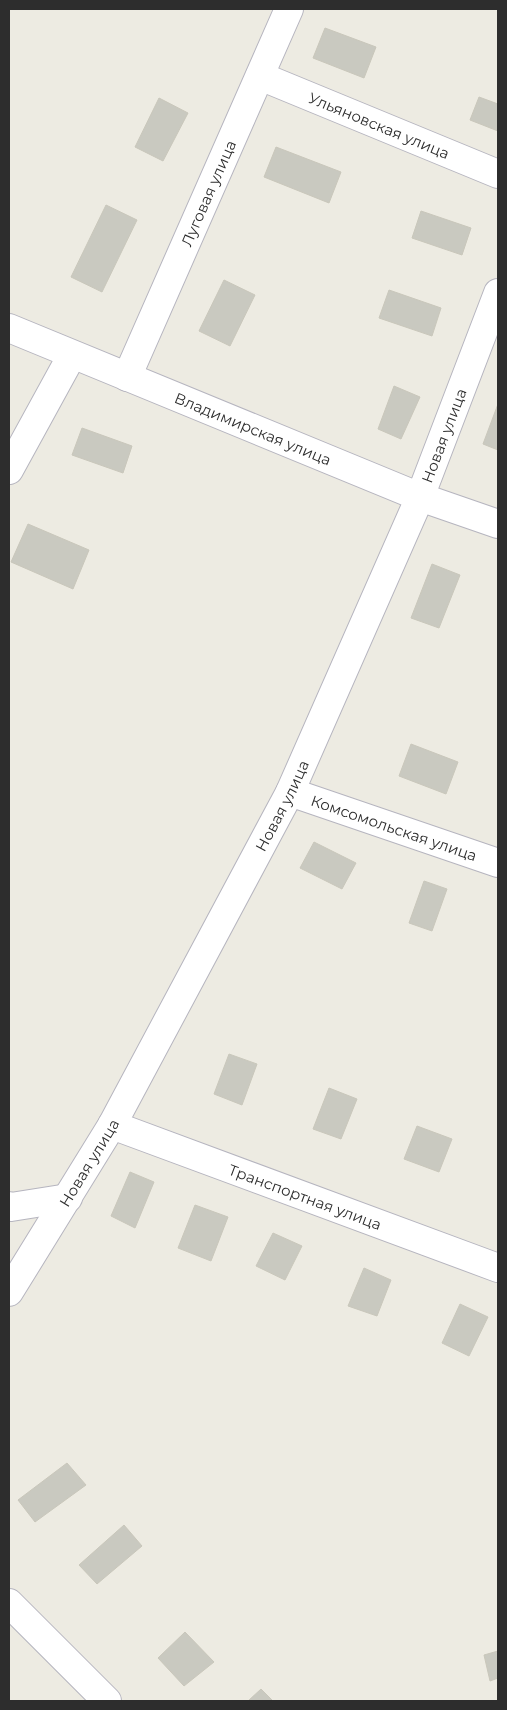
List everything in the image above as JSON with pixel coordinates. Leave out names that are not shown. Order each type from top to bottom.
[{"type":"street","name":"Луговая улица","points":[[127,377],[289,9]]},
{"type":"street","name":"Ульяновская улица","points":[[260,76],[498,174]]},
{"type":"street","name":"Новая улица","points":[[9,1292],[112,1125],[290,792],[420,496],[498,293]]},
{"type":"street","name":"Владимирская улица","points":[[9,328],[420,496],[498,524]]},
{"type":"street","points":[[9,470],[72,355]]},
{"type":"street","name":"Комсомольская улица","points":[[290,792],[498,863]]},
{"type":"street","name":"Транспортная улица","points":[[112,1125],[498,1268]]},
{"type":"street","points":[[9,1206],[68,1198]]},
{"type":"street","points":[[9,1603],[106,1701]]},
{"type":"building","points":[[325,28],[376,47],[364,78],[313,58]]},
{"type":"building","points":[[479,97],[498,104],[498,131],[470,120]]},
{"type":"building","points":[[159,98],[188,113],[163,161],[135,147]]},
{"type":"building","points":[[276,147],[341,172],[329,203],[264,177]]},
{"type":"building","points":[[106,205],[137,220],[102,292],[71,277]]},
{"type":"building","points":[[421,211],[471,228],[462,255],[412,238]]},
{"type":"building","points":[[224,280],[255,295],[230,346],[199,331]]},
{"type":"building","points":[[389,290],[441,308],[432,336],[379,318]]},
{"type":"building","points":[[394,386],[420,397],[401,439],[378,429]]},
{"type":"building","points":[[498,404],[498,450],[483,444]]},
{"type":"building","points":[[82,428],[132,446],[123,473],[72,455]]},
{"type":"building","points":[[28,524],[89,550],[73,589],[11,562]]},
{"type":"building","points":[[432,564],[460,575],[439,628],[411,618]]},
{"type":"building","points":[[411,744],[458,762],[446,794],[399,776]]},
{"type":"building","points":[[314,842],[356,863],[342,889],[300,868]]},
{"type":"building","points":[[424,881],[447,889],[432,931],[409,923]]},
{"type":"building","points":[[229,1054],[257,1064],[242,1105],[214,1094]]},
{"type":"building","points":[[329,1088],[357,1099],[341,1139],[313,1129]]},
{"type":"building","points":[[417,1126],[452,1139],[439,1172],[404,1159]]},
{"type":"building","points":[[130,1172],[154,1182],[135,1228],[111,1216]]},
{"type":"building","points":[[195,1205],[228,1217],[211,1261],[178,1248]]},
{"type":"building","points":[[273,1233],[302,1246],[285,1280],[256,1266]]},
{"type":"building","points":[[364,1268],[391,1280],[377,1316],[348,1306]]},
{"type":"building","points":[[460,1304],[488,1317],[469,1356],[442,1343]]},
{"type":"building","points":[[67,1463],[86,1485],[35,1522],[18,1500]]},
{"type":"building","points":[[124,1525],[142,1546],[97,1584],[79,1565]]},
{"type":"building","points":[[185,1632],[214,1662],[184,1686],[158,1658]]},
{"type":"building","points":[[498,1651],[498,1678],[490,1681],[484,1655]]},
{"type":"building","points":[[261,1689],[273,1701],[248,1701]]}]
